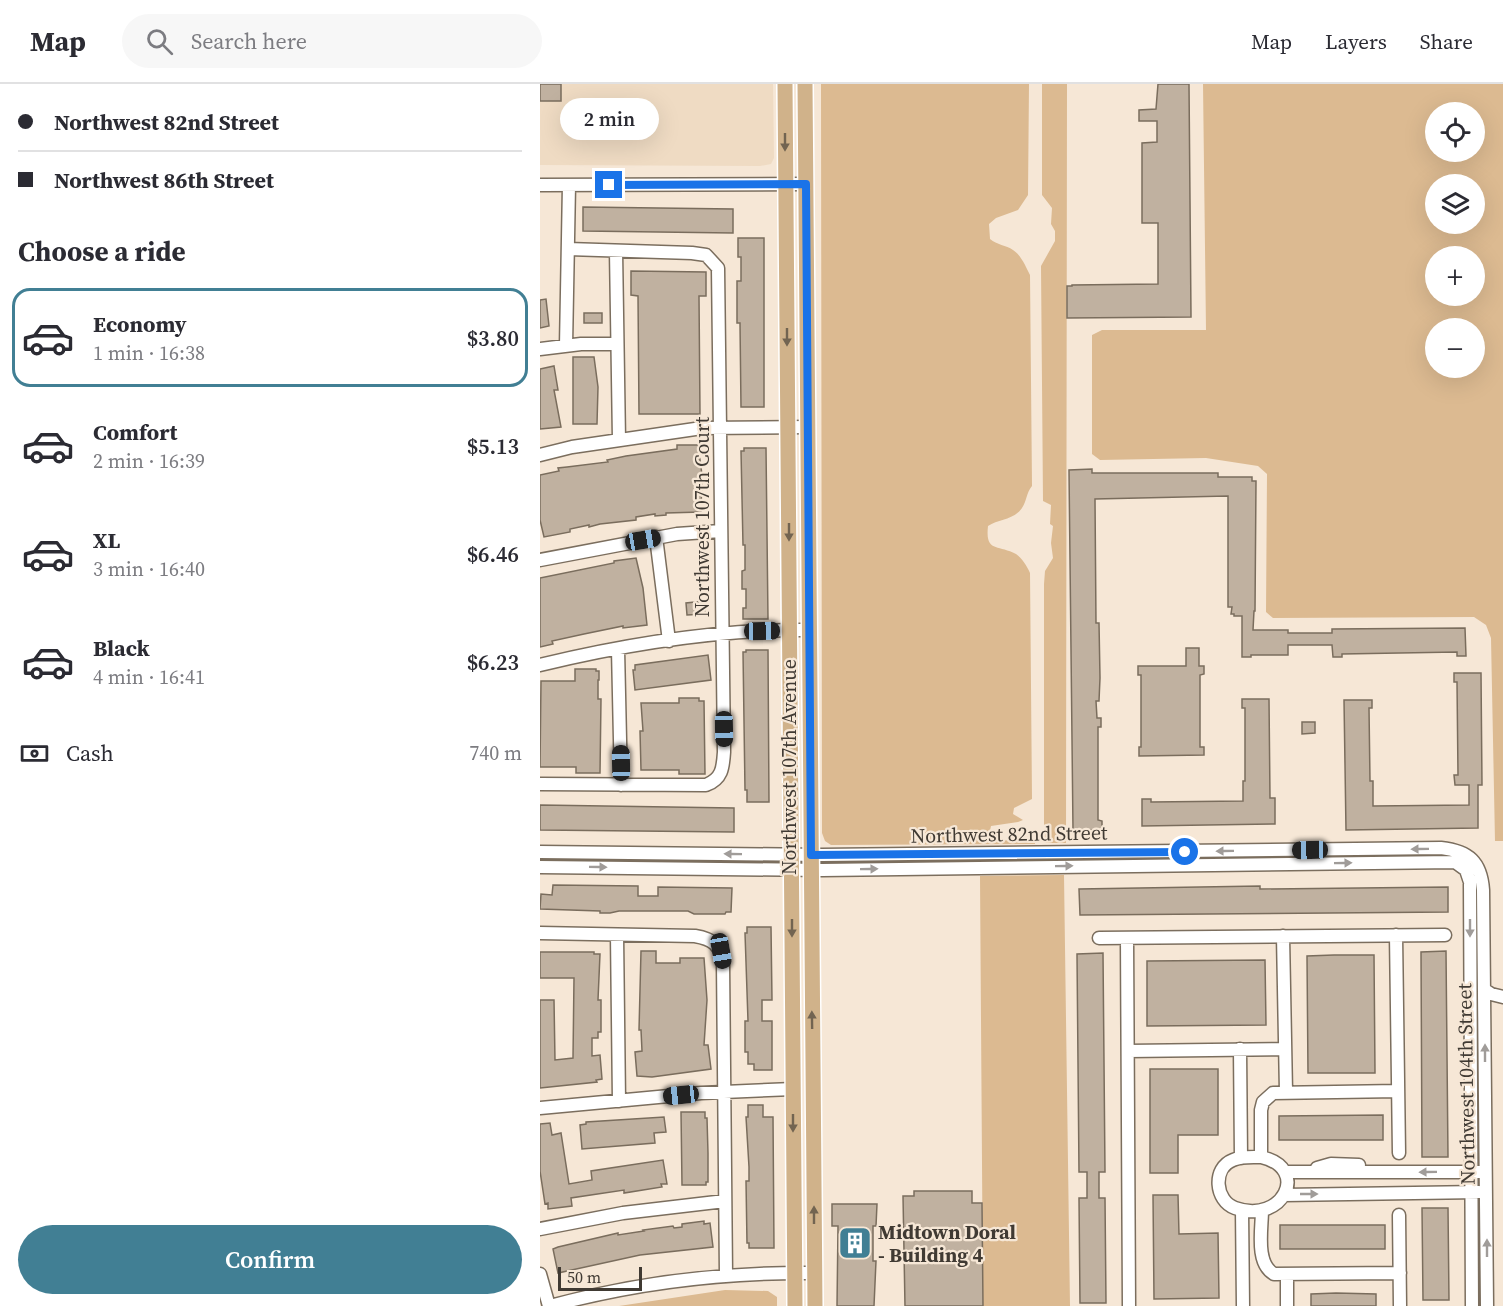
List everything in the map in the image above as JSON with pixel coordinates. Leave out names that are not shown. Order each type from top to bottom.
[{"type":"main road","name":"Northwest 107th Avenue","points":[[784,84],[795,1306]]},
{"type":"main road","name":"Northwest 107th Avenue","points":[[805,84],[815,1306]]},
{"type":"street","points":[[540,185],[806,184]]},
{"type":"street","points":[[566,346],[568,185]]},
{"type":"street","points":[[568,249],[616,251],[619,440]]},
{"type":"street","name":"Northwest 107th Court","points":[[616,251],[706,255],[718,268],[721,428],[724,752],[721,776],[706,785],[621,785]]},
{"type":"street","points":[[540,349],[617,344]]},
{"type":"street","points":[[540,455],[572,447],[702,428],[808,427]]},
{"type":"street","points":[[540,560],[656,537],[721,531]]},
{"type":"street","points":[[656,537],[669,641]]},
{"type":"street","points":[[540,665],[669,641],[722,635],[810,630]]},
{"type":"street","points":[[540,784],[621,785],[618,649]]},
{"type":"street","name":"Northwest 82nd Street","points":[[540,852],[792,862]]},
{"type":"street","name":"Northwest 82nd Street","points":[[540,867],[792,862],[1446,861],[1471,866]]},
{"type":"street","name":"Northwest 104th Street","points":[[1471,866],[1482,879],[1487,1306]]},
{"type":"street","name":"Northwest 104th Street","points":[[1471,866],[1472,1306]]},
{"type":"street","points":[[540,933],[695,936],[708,938],[716,943],[721,951],[723,963],[726,1276]]},
{"type":"street","points":[[617,934],[619,1101]]},
{"type":"street","points":[[1396,935],[1399,1153]]},
{"type":"street","points":[[1099,938],[1445,935]]},
{"type":"street","points":[[1283,936],[1286,1092]]},
{"type":"street","points":[[1127,938],[1129,1306]]},
{"type":"street","points":[[1485,990],[1502,998]]},
{"type":"street","points":[[1240,1049],[1241,1158]]},
{"type":"street","points":[[1128,1051],[1285,1049]]},
{"type":"street","points":[[540,1108],[724,1091],[793,1089]]},
{"type":"street","points":[[1261,1157],[1261,1110],[1263,1102],[1272,1093],[1398,1091]]},
{"type":"street","points":[[1261,1157],[1276,1162],[1285,1172],[1287,1179],[1284,1195],[1272,1207],[1262,1210],[1242,1210],[1230,1206],[1219,1187],[1224,1168],[1234,1159],[1261,1157]]},
{"type":"street","points":[[1310,1171],[1331,1164],[1367,1165],[1378,1173]]},
{"type":"street","points":[[1285,1172],[1486,1172]]},
{"type":"street","points":[[1333,1173],[1334,1194]]},
{"type":"street","points":[[1284,1195],[1486,1192]]},
{"type":"street","points":[[540,1229],[623,1213],[725,1201]]},
{"type":"street","points":[[1242,1210],[1243,1306]]},
{"type":"street","points":[[1262,1210],[1262,1258],[1264,1266],[1274,1274],[1400,1273]]},
{"type":"street","points":[[1399,1215],[1400,1306]]},
{"type":"street","points":[[540,1274],[549,1306],[622,1290],[726,1276],[815,1273]]},
{"type":"street","points":[[1287,1274],[1287,1306]]},
{"type":"shaded area","points":[[540,84],[773,84],[774,158],[771,164],[760,166],[540,165]]},
{"type":"shaded area","points":[[821,84],[1029,84],[1028,195],[1018,210],[996,218],[989,224],[990,239],[1016,252],[1030,275],[1032,486],[1019,512],[988,526],[988,535],[991,544],[1016,554],[1030,573],[1032,799],[1014,808],[1013,814],[1023,820],[991,826],[989,835],[992,841],[1015,840],[1035,835],[1035,844],[831,845],[825,841],[822,833]]},
{"type":"shaded area","points":[[1042,84],[1067,84],[1066,843],[1044,843],[1044,584],[1045,571],[1053,558],[1051,543],[1053,526],[1050,524],[1051,505],[1043,501],[1041,266],[1055,241],[1055,231],[1051,224],[1052,208],[1042,195]]},
{"type":"shaded area","points":[[1203,84],[1503,84],[1503,841],[1495,841],[1491,638],[1486,625],[1474,617],[1273,618],[1266,612],[1267,474],[1258,466],[1206,458],[1100,460],[1092,454],[1092,335],[1102,330],[1206,330]]},
{"type":"shaded area","points":[[1064,875],[1070,1306],[983,1306],[980,876]]},
{"type":"shaded area","points":[[725,1290],[768,1291],[777,1297],[777,1306],[619,1306]]},
{"type":"building","points":[[540,84],[561,84],[561,101],[540,101]]},
{"type":"building","points":[[1158,84],[1189,84],[1191,317],[1067,318],[1067,286],[1158,284],[1158,223],[1142,223],[1142,143],[1157,142],[1157,121],[1139,121],[1139,110],[1156,109]]},
{"type":"building","points":[[583,207],[733,209],[733,233],[583,231]]},
{"type":"building","points":[[738,238],[764,238],[764,407],[741,407],[737,281],[741,281],[741,257],[738,257]]},
{"type":"building","points":[[631,271],[706,272],[706,296],[699,296],[700,414],[639,414],[638,296],[631,295]]},
{"type":"building","points":[[546,299],[549,326],[540,328],[540,300]]},
{"type":"building","points":[[584,313],[602,313],[602,323],[584,323]]},
{"type":"building","points":[[573,357],[594,357],[598,387],[597,424],[573,424]]},
{"type":"building","points":[[554,366],[558,390],[554,390],[561,427],[540,429],[540,369]]},
{"type":"building","points":[[677,445],[698,445],[702,475],[701,512],[636,517],[636,520],[589,527],[589,525],[570,529],[570,532],[544,537],[540,520],[540,475],[559,471],[558,468],[608,462],[607,460],[626,456],[677,449]]},
{"type":"building","points":[[744,448],[766,448],[768,619],[743,619],[743,608],[746,608],[746,589],[742,589],[745,545],[743,545],[741,451],[744,451]]},
{"type":"building","points":[[1092,469],[1092,473],[1218,473],[1218,477],[1252,477],[1252,481],[1256,481],[1253,630],[1332,633],[1332,629],[1465,628],[1466,656],[1457,656],[1457,652],[1342,654],[1342,657],[1333,657],[1332,645],[1288,645],[1288,655],[1242,657],[1242,616],[1234,616],[1231,614],[1232,607],[1228,607],[1228,496],[1095,499],[1096,623],[1099,623],[1100,678],[1099,701],[1096,701],[1097,718],[1101,718],[1101,727],[1098,727],[1098,820],[1102,821],[1102,830],[1073,830],[1069,470]]},
{"type":"building","points":[[636,558],[643,588],[647,625],[623,628],[623,626],[584,634],[552,641],[553,644],[540,647],[540,578]]},
{"type":"building","points":[[704,601],[705,614],[687,615],[686,603]]},
{"type":"building","points":[[1186,648],[1199,648],[1199,666],[1204,666],[1204,674],[1200,675],[1200,747],[1204,747],[1204,755],[1139,756],[1141,675],[1138,675],[1138,666],[1186,666]]},
{"type":"building","points":[[768,650],[769,802],[747,802],[747,790],[745,790],[743,652]]},
{"type":"building","points":[[708,655],[711,680],[635,690],[633,670],[635,670],[635,665]]},
{"type":"building","points":[[575,669],[599,671],[600,773],[576,773],[576,767],[540,767],[541,681],[575,681]]},
{"type":"building","points":[[1454,673],[1481,673],[1482,785],[1478,785],[1478,828],[1346,830],[1344,700],[1372,700],[1372,708],[1369,708],[1370,781],[1373,781],[1373,806],[1469,805],[1469,785],[1455,785],[1454,775],[1458,775],[1457,682],[1454,682]]},
{"type":"building","points":[[679,698],[699,698],[699,701],[704,701],[705,774],[679,774],[679,770],[641,770],[640,731],[643,731],[641,703],[679,703]]},
{"type":"building","points":[[1242,699],[1269,699],[1270,798],[1275,798],[1275,824],[1142,826],[1142,799],[1151,799],[1151,802],[1243,801],[1245,708],[1242,708]]},
{"type":"building","points":[[1302,722],[1315,722],[1315,733],[1302,734]]},
{"type":"building","points":[[540,805],[734,808],[734,832],[540,830]]},
{"type":"building","points":[[553,885],[638,886],[638,896],[658,896],[658,887],[732,888],[731,912],[725,914],[694,914],[688,911],[600,913],[600,911],[540,909],[541,894],[552,895]]},
{"type":"building","points":[[1260,886],[1260,889],[1448,887],[1448,912],[1080,915],[1079,889]]},
{"type":"building","points":[[747,927],[771,927],[772,1000],[762,1000],[762,1021],[772,1021],[772,1070],[754,1070],[754,1064],[748,1064],[748,1052],[745,1052],[745,1021],[748,1021],[745,933],[747,933]]},
{"type":"building","points":[[641,951],[656,951],[656,963],[680,963],[680,958],[704,958],[707,1000],[704,1045],[708,1045],[711,1069],[652,1077],[637,1076],[635,1052],[642,1051],[641,1030],[639,1030]]},
{"type":"building","points":[[1446,951],[1448,1157],[1422,1157],[1421,952]]},
{"type":"building","points":[[540,952],[600,954],[598,1000],[601,1000],[601,1032],[598,1032],[598,1038],[592,1038],[592,1056],[600,1055],[602,1079],[596,1080],[597,1082],[540,1088],[540,1000],[554,1000],[555,1060],[573,1058],[574,978],[540,978]]},
{"type":"building","points":[[1103,953],[1105,1172],[1099,1172],[1099,1198],[1105,1198],[1106,1303],[1080,1303],[1079,1198],[1087,1198],[1087,1172],[1079,1172],[1077,954]]},
{"type":"building","points":[[1374,955],[1375,1073],[1308,1073],[1307,956]]},
{"type":"building","points":[[1265,960],[1266,1025],[1147,1026],[1147,961]]},
{"type":"building","points":[[1150,1069],[1218,1069],[1218,1135],[1178,1135],[1178,1173],[1150,1173]]},
{"type":"building","points":[[748,1105],[763,1105],[763,1117],[773,1117],[774,1248],[749,1248],[749,1243],[747,1243],[746,1181],[749,1181],[749,1167],[746,1117],[748,1117]]},
{"type":"building","points":[[681,1112],[705,1112],[708,1153],[708,1182],[706,1185],[682,1185]]},
{"type":"building","points":[[1383,1115],[1383,1140],[1279,1140],[1279,1116]]},
{"type":"building","points":[[664,1117],[666,1132],[654,1133],[655,1143],[582,1149],[580,1125],[586,1122]]},
{"type":"building","points":[[550,1123],[552,1135],[561,1133],[569,1184],[592,1180],[591,1171],[663,1160],[667,1184],[661,1184],[662,1187],[624,1193],[624,1190],[571,1198],[572,1206],[548,1209],[548,1203],[545,1204],[540,1171],[540,1124]]},
{"type":"building","points":[[914,1191],[972,1191],[972,1203],[982,1203],[983,1306],[905,1306],[903,1196],[914,1196]]},
{"type":"building","points":[[1153,1195],[1178,1195],[1179,1234],[1218,1233],[1219,1298],[1154,1299]]},
{"type":"building","name":"Midtown Doral - Building 4","points":[[832,1204],[877,1204],[876,1226],[873,1226],[873,1261],[876,1261],[874,1306],[837,1306],[838,1226],[832,1226]]},
{"type":"building","points":[[1422,1208],[1448,1208],[1449,1300],[1423,1300]]},
{"type":"building","points":[[704,1221],[704,1224],[710,1223],[713,1247],[640,1255],[558,1273],[553,1249],[558,1247],[618,1233],[618,1235],[673,1226],[674,1228],[682,1227],[682,1224]]},
{"type":"building","points":[[1280,1225],[1385,1225],[1385,1249],[1280,1249]]},
{"type":"building","points":[[1311,1294],[1376,1294],[1376,1306],[1311,1306]]},
{"type":"place","name":"Midtown Doral - Building 4","points":[[855,1243]]},
{"type":"route","points":[[609,185],[806,184],[811,855],[1185,852]]}]
